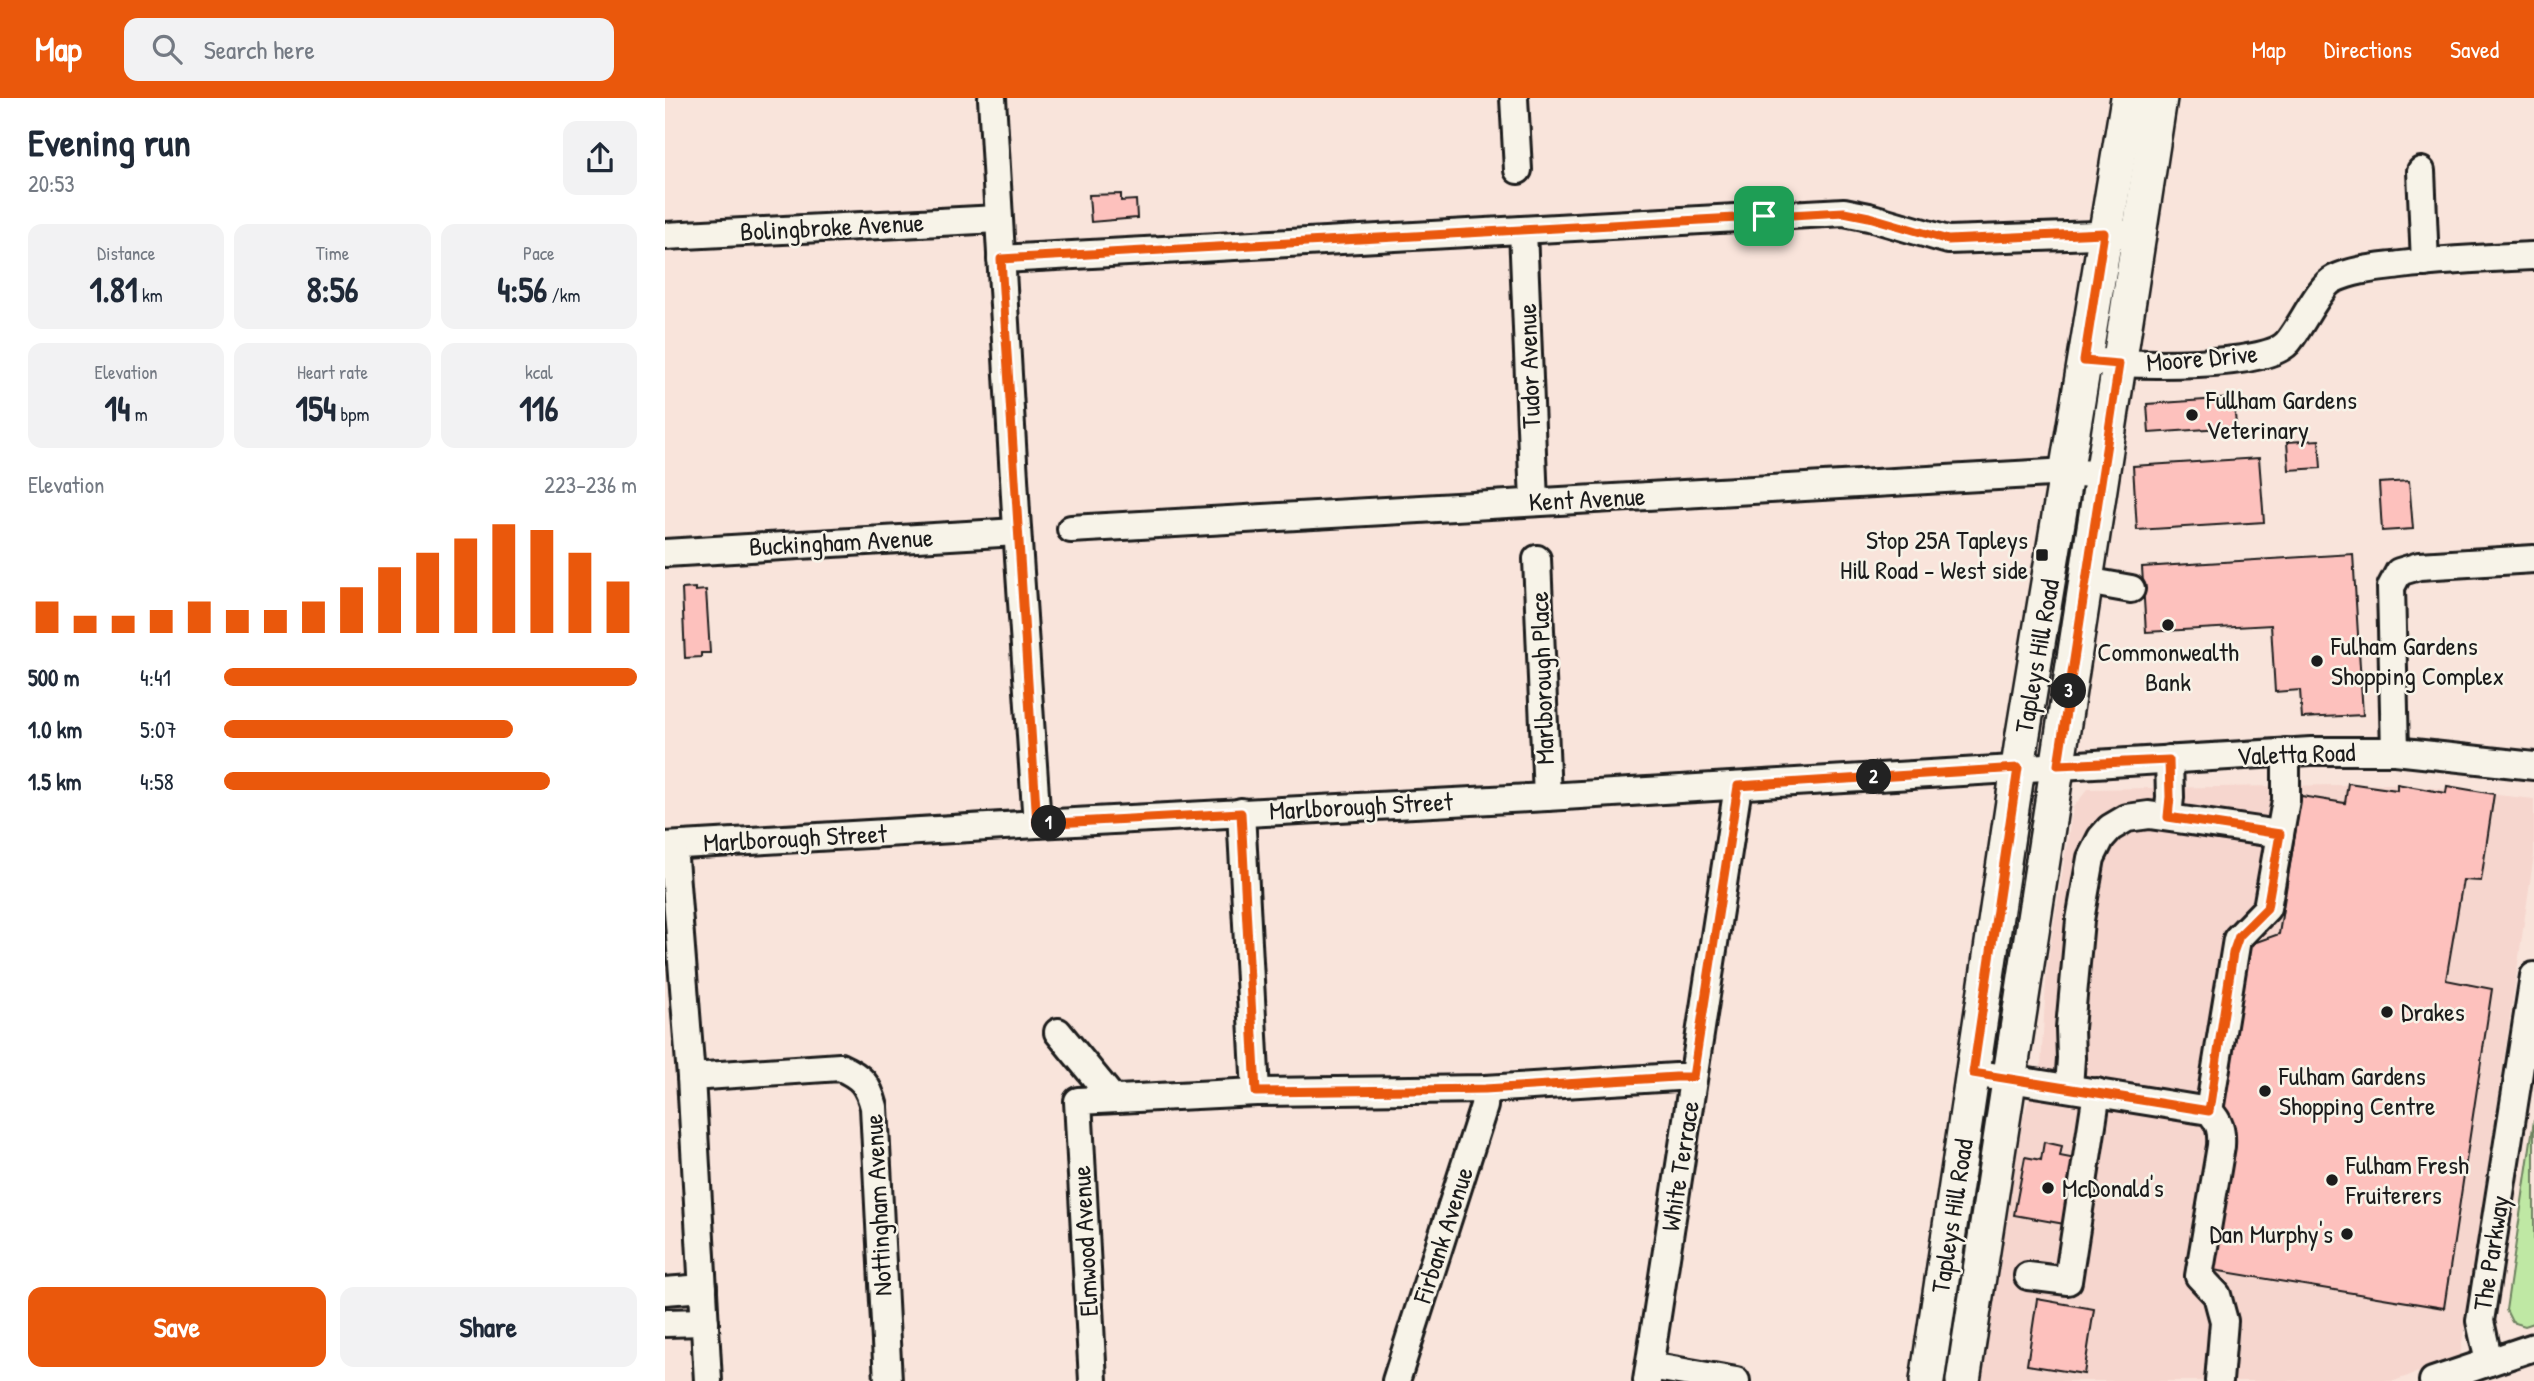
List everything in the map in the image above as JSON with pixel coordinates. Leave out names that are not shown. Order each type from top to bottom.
[{"type":"main road","name":"Tapleys Hill Road","points":[[1927,1381],[2018,768],[2128,98]]},
{"type":"main road","name":"Tapleys Hill Road","points":[[1963,1381],[2160,98]]},
{"type":"street","points":[[992,98],[1037,824]]},
{"type":"street","points":[[1514,98],[1518,170]]},
{"type":"street","points":[[2421,170],[2425,262]]},
{"type":"street","points":[[1001,259],[1844,212],[1948,240],[2139,234]]},
{"type":"street","name":"Bolingbroke Avenue","points":[[665,236],[998,219]]},
{"type":"street","name":"Tudor Avenue","points":[[1523,230],[1534,502]]},
{"type":"street","name":"Moore Drive","points":[[2084,361],[2119,364],[2218,362],[2258,358],[2286,345],[2330,280],[2357,270],[2425,262],[2534,256]]},
{"type":"street","name":"Kent Avenue","points":[[1070,529],[2068,472],[2103,475]]},
{"type":"street","name":"Buckingham Avenue","points":[[665,553],[1017,532]]},
{"type":"street","name":"Marlborough Place","points":[[1537,559],[1547,797]]},
{"type":"street","points":[[2395,751],[2391,587],[2399,572],[2419,566],[2534,559]]},
{"type":"street","points":[[2086,580],[2131,589]]},
{"type":"street","name":"Valetta Road","points":[[2058,765],[2286,752],[2395,751],[2534,766]]},
{"type":"street","points":[[2209,1111],[2233,953],[2239,936],[2267,908],[2286,795],[2286,752]]},
{"type":"street","points":[[2168,817],[2169,760]]},
{"type":"street","name":"Marlborough Street","points":[[669,846],[1738,786],[2058,765]]},
{"type":"street","name":"White Terrace","points":[[1648,1373],[1738,786]]},
{"type":"street","points":[[1241,813],[1256,1092]]},
{"type":"street","points":[[2069,1088],[2070,1028],[2080,920],[2094,849],[2110,828],[2127,818],[2149,815],[2280,834]]},
{"type":"street","points":[[669,846],[691,1077],[708,1381]]},
{"type":"street","name":"The Parkway","points":[[2489,1362],[2470,1321],[2534,976]]},
{"type":"street","points":[[1058,1032],[1113,1099],[1256,1092],[1485,1089],[1693,1077]]},
{"type":"street","name":"Nottingham Avenue","points":[[691,1077],[840,1067],[856,1074],[869,1090],[874,1107],[888,1381]]},
{"type":"street","points":[[1973,1073],[2209,1111],[2218,1121],[2222,1133],[2221,1146],[2199,1276],[2217,1295],[2224,1321],[2219,1381]]},
{"type":"street","name":"Firbank Avenue","points":[[1397,1381],[1484,1106],[1485,1089]]},
{"type":"street","points":[[2028,1276],[2068,1282],[2098,1092]]},
{"type":"street","name":"Elmwood Avenue","points":[[1093,1381],[1078,1101],[1113,1099]]},
{"type":"street","points":[[665,1291],[703,1288]]},
{"type":"street","points":[[665,1324],[705,1322]]},
{"type":"street","points":[[2433,1381],[2534,1347]]},
{"type":"street","points":[[1648,1373],[1736,1381]]},
{"type":"shaded area","name":"Fulham Gardens Shopping Centre","points":[[2397,784],[2534,799],[2534,855],[2460,1357],[2394,1381],[1982,1381],[2023,1117],[2041,1066],[2047,966],[2073,807],[2088,789]]},
{"type":"green space","points":[[2534,1120],[2534,1323],[2525,1326],[2512,1322],[2506,1310]]},
{"type":"building","points":[[1121,194],[1121,201],[1136,200],[1137,218],[1091,222],[1089,195]]},
{"type":"building","name":"Fullham Gardens Veterinary","points":[[2234,398],[2236,427],[2149,433],[2147,404]]},
{"type":"building","points":[[2319,440],[2321,468],[2289,470],[2287,442]]},
{"type":"building","points":[[2259,458],[2264,522],[2137,530],[2133,466]]},
{"type":"building","points":[[2409,481],[2413,529],[2382,531],[2379,483]]},
{"type":"building","name":"Fulham Gardens Shopping Complex","points":[[2353,554],[2363,715],[2302,718],[2300,690],[2275,692],[2271,625],[2146,632],[2142,567]]},
{"type":"building","points":[[695,588],[695,591],[706,590],[710,653],[701,653],[701,657],[685,658],[682,589]]},
{"type":"building","name":"Fulham Gardens Shopping Centre","points":[[2348,783],[2397,790],[2397,784],[2446,793],[2447,786],[2494,794],[2481,881],[2463,880],[2446,980],[2492,989],[2444,1308],[2213,1270],[2235,1135],[2222,1102],[2245,946],[2279,934],[2301,796],[2345,803]]},
{"type":"building","name":"McDonald's","points":[[2044,1142],[2062,1146],[2060,1156],[2081,1160],[2070,1225],[2014,1215],[2025,1157],[2041,1160]]},
{"type":"building","points":[[2037,1299],[2094,1309],[2084,1374],[2027,1365]]},
{"type":"place","name":"Fullham Gardens Veterinary","points":[[2192,415]]},
{"type":"place","name":"Stop 25A Tapleys Hill Road - West side","points":[[2042,555]]},
{"type":"place","name":"Commonwealth Bank","points":[[2168,625]]},
{"type":"place","name":"Fulham Gardens Shopping Complex","points":[[2317,661]]},
{"type":"place","name":"Drakes","points":[[2387,1012]]},
{"type":"place","name":"Fulham Gardens Shopping Centre","points":[[2265,1091]]},
{"type":"place","name":"Fulham Fresh Fruiterers","points":[[2332,1180]]},
{"type":"place","name":"McDonald's","points":[[2048,1188]]},
{"type":"place","name":"Dan Murphy's","points":[[2347,1234]]},
{"type":"route","points":[[1844,212],[1948,240],[2104,233],[2084,361],[2119,364],[2058,765],[2169,760],[2168,817],[2280,834],[2267,908],[2262,916],[2239,936],[2233,953],[2209,1111],[1973,1073],[2018,768],[1738,786],[1693,1077],[1485,1089],[1256,1092],[1241,813],[1037,824],[1001,259],[1764,216],[1844,212]]}]
